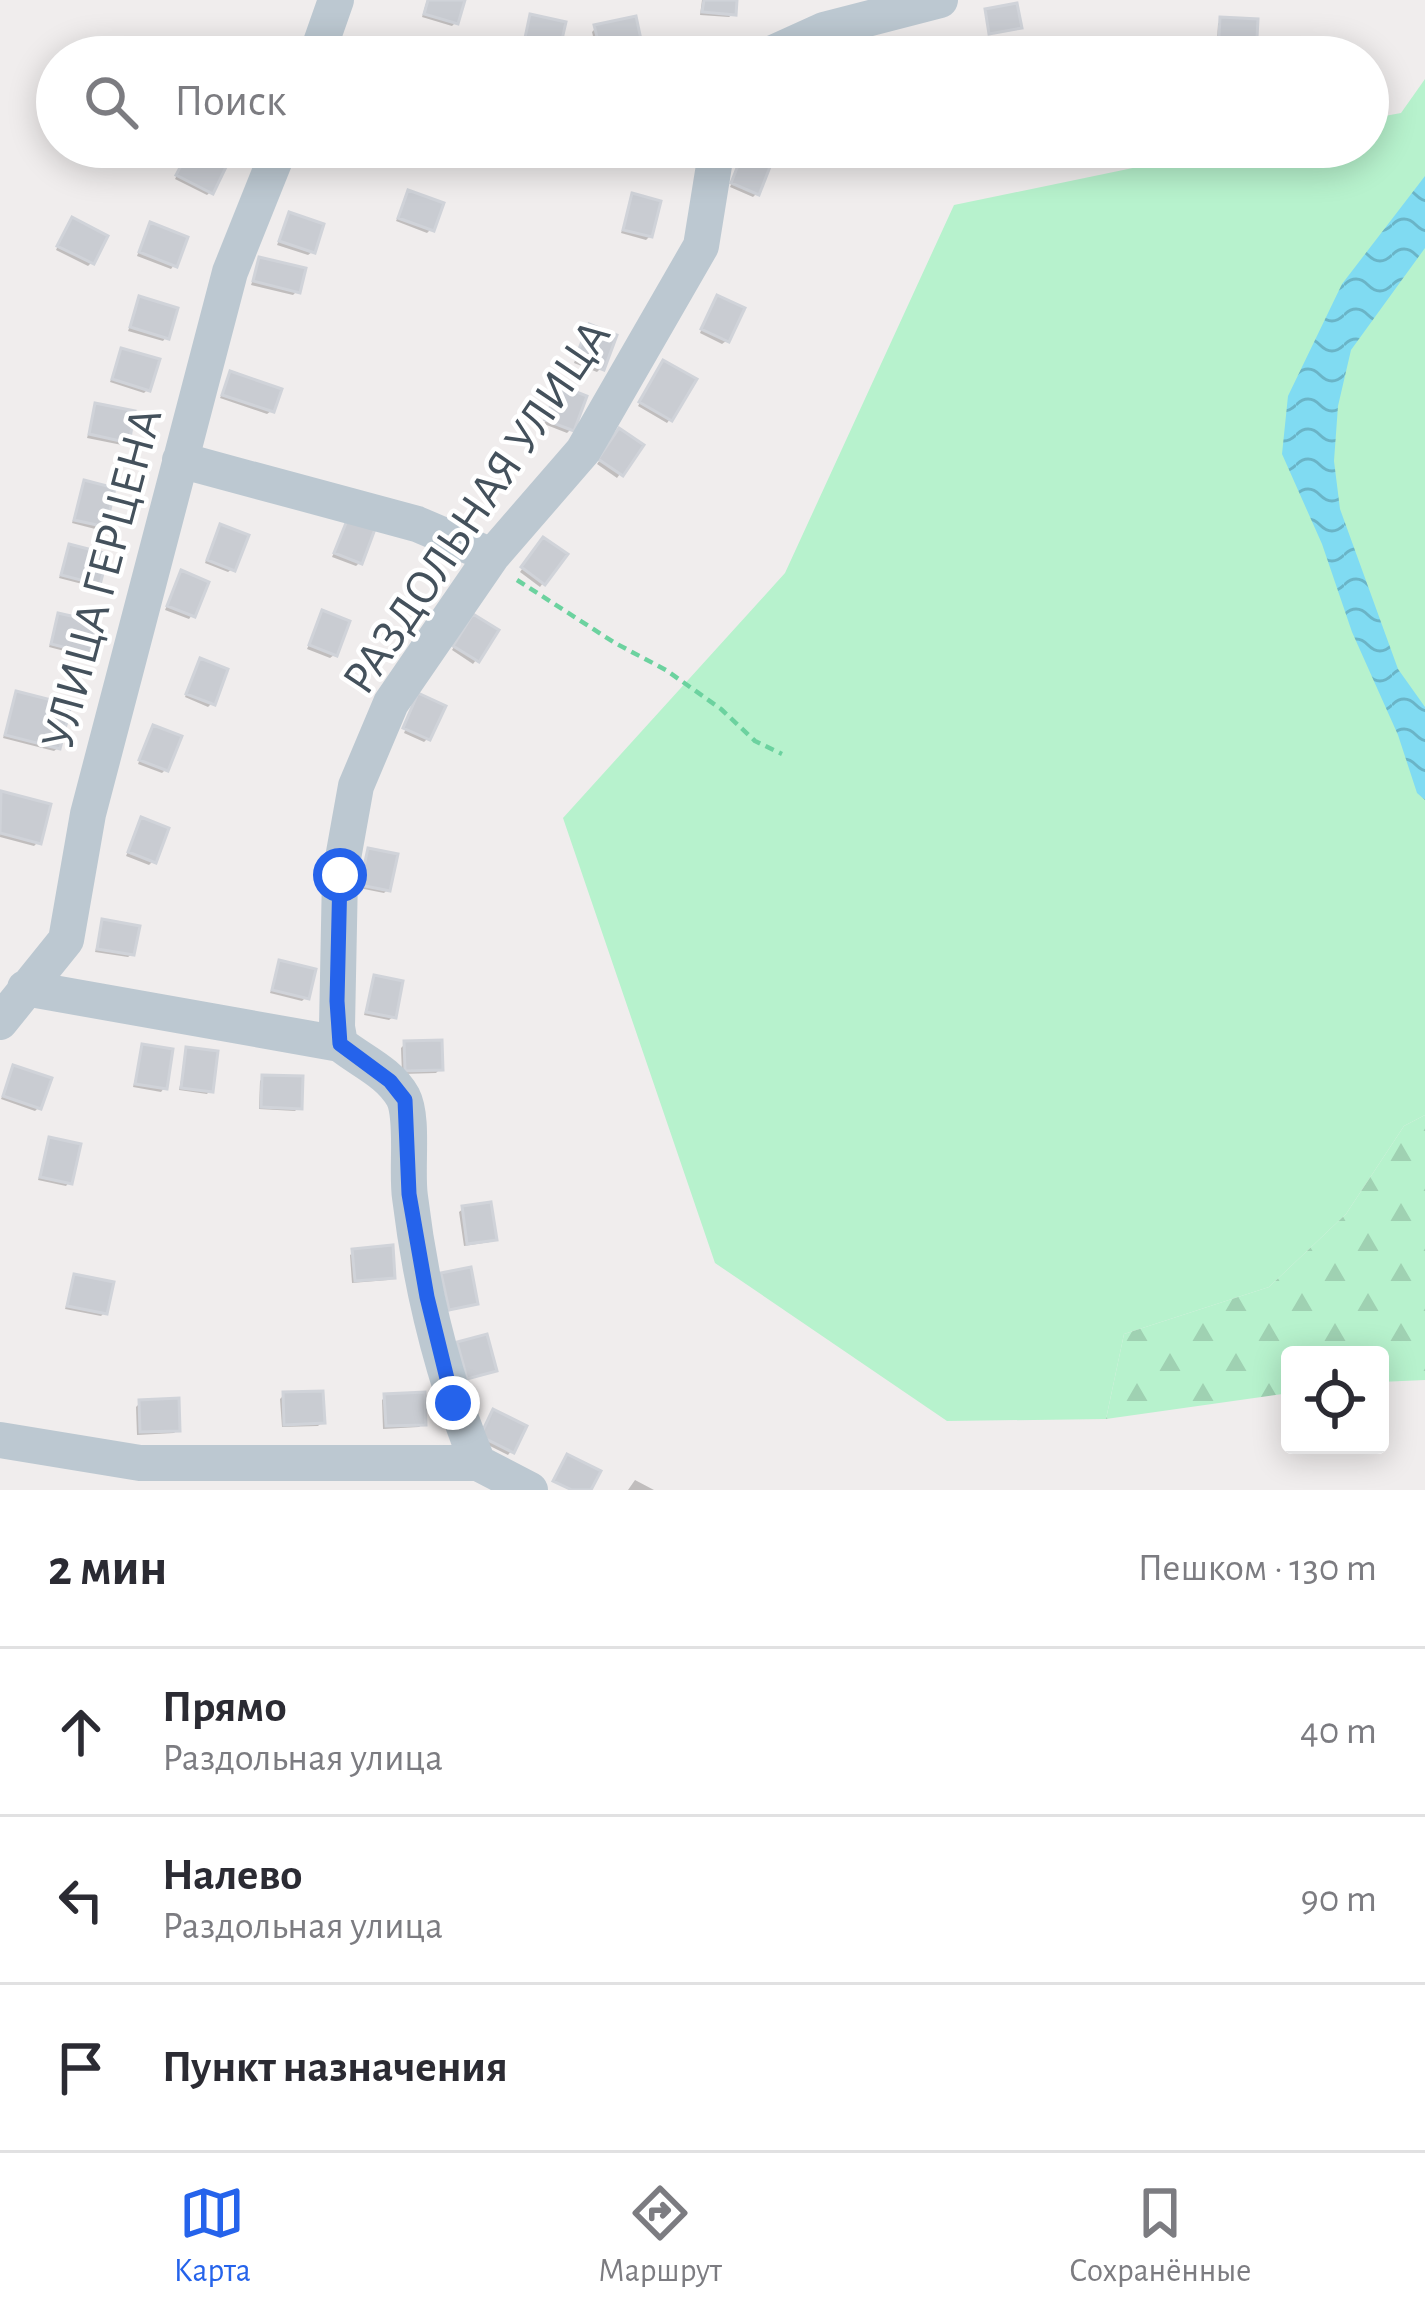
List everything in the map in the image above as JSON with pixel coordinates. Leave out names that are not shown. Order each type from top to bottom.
[{"type":"street","points":[[323,36],[336,0]]},
{"type":"street","points":[[811,36],[940,0]]},
{"type":"street","name":"УЛИЦА ГЕРЦЕНА","points":[[0,1022],[66,940],[88,814],[230,272],[272,168]]},
{"type":"street","name":"РАЗДОЛЬНАЯ УЛИЦА","points":[[340,1044],[340,875],[356,786],[391,703],[492,556],[583,451],[701,246],[714,168]]},
{"type":"street","points":[[180,460],[417,524],[492,556]]},
{"type":"street","points":[[25,988],[340,1044],[390,1081],[405,1100],[409,1194],[427,1297],[453,1403],[478,1463]]},
{"type":"street","points":[[0,1440],[135,1477],[478,1463],[530,1490]]},
{"type":"path","points":[[492,556],[514,578],[666,670],[721,709],[755,741],[782,754]]},
{"type":"green space","points":[[1425,79],[1425,1115],[1404,1126],[1346,1214],[1269,1287],[1124,1334],[1106,1419],[947,1421],[715,1263],[563,818],[785,573],[954,205],[1133,168],[1389,168],[1389,115],[1401,113]]},
{"type":"green space","points":[[1425,1115],[1425,1380],[1389,1382],[1389,1346],[1281,1346],[1281,1394],[1106,1419],[1124,1334],[1269,1287],[1346,1214],[1404,1126]]},
{"type":"water","points":[[1425,176],[1425,248],[1351,350],[1338,406],[1334,461],[1340,509],[1398,669],[1425,707],[1425,800],[1417,793],[1322,544],[1282,454],[1288,396],[1342,284]]},
{"type":"building","points":[[428,0],[465,0],[458,24],[424,14]]},
{"type":"building","points":[[704,0],[737,0],[736,15],[702,12]]},
{"type":"building","points":[[1017,3],[1022,28],[989,34],[985,9]]},
{"type":"building","points":[[530,14],[566,22],[563,36],[525,36]]},
{"type":"building","points":[[636,16],[640,36],[597,36],[594,25]]},
{"type":"building","points":[[1220,17],[1258,19],[1257,36],[1219,36]]},
{"type":"building","points":[[180,168],[226,168],[213,194],[176,175]]},
{"type":"building","points":[[737,168],[770,168],[759,195],[731,183]]},
{"type":"building","points":[[408,190],[444,203],[434,231],[398,218]]},
{"type":"building","points":[[632,193],[661,201],[652,237],[623,230]]},
{"type":"building","points":[[289,212],[324,224],[315,253],[279,241]]},
{"type":"building","points":[[72,217],[108,236],[94,264],[57,246]]},
{"type":"building","points":[[150,222],[188,237],[177,267],[139,252]]},
{"type":"building","points":[[259,257],[306,268],[300,293],[253,281]]},
{"type":"building","points":[[717,295],[745,308],[729,342],[701,329]]},
{"type":"building","points":[[139,296],[178,308],[169,339],[130,327]]},
{"type":"building","points":[[589,324],[617,335],[604,370],[575,359]]},
{"type":"building","points":[[121,348],[160,359],[150,391],[112,379]]},
{"type":"building","points":[[663,360],[697,379],[672,421],[639,402]]},
{"type":"building","points":[[230,371],[282,389],[274,412],[222,395]]},
{"type":"building","points":[[559,385],[587,396],[574,431],[545,420]]},
{"type":"building","points":[[95,403],[135,411],[129,443],[89,434]]},
{"type":"building","points":[[619,428],[644,445],[623,476],[598,459]]},
{"type":"building","points":[[84,480],[115,488],[106,527],[74,520]]},
{"type":"building","points":[[348,518],[375,529],[362,564],[334,553]]},
{"type":"building","points":[[220,524],[249,535],[235,571],[207,560]]},
{"type":"building","points":[[543,537],[568,554],[545,585],[521,567]]},
{"type":"building","points":[[69,544],[108,554],[100,585],[61,575]]},
{"type":"building","points":[[181,570],[209,582],[195,617],[167,606]]},
{"type":"building","points":[[322,610],[350,621],[337,656],[309,645]]},
{"type":"building","points":[[58,613],[97,622],[90,654],[51,644]]},
{"type":"building","points":[[473,614],[499,630],[479,662],[453,646]]},
{"type":"building","points":[[200,658],[228,669],[215,705],[186,694]]},
{"type":"building","points":[[16,691],[71,705],[60,749],[5,735]]},
{"type":"building","points":[[418,693],[446,706],[430,740],[403,728]]},
{"type":"building","points":[[153,725],[182,736],[168,771],[139,760]]},
{"type":"building","points":[[1,791],[51,804],[41,844],[0,833]]},
{"type":"building","points":[[141,817],[169,828],[156,863],[128,852]]},
{"type":"building","points":[[368,848],[398,854],[390,891],[360,885]]},
{"type":"building","points":[[102,919],[140,926],[134,955],[97,949]]},
{"type":"building","points":[[279,960],[316,969],[309,999],[272,990]]},
{"type":"building","points":[[374,975],[403,981],[396,1018],[366,1012]]},
{"type":"building","points":[[442,1040],[443,1070],[405,1071],[404,1041]]},
{"type":"building","points":[[142,1044],[173,1049],[167,1089],[135,1084]]},
{"type":"building","points":[[186,1047],[218,1051],[213,1092],[181,1088]]},
{"type":"building","points":[[13,1065],[52,1078],[41,1109],[3,1096]]},
{"type":"building","points":[[262,1075],[303,1076],[302,1109],[261,1107]]},
{"type":"building","points":[[49,1137],[81,1144],[72,1184],[40,1177]]},
{"type":"building","points":[[491,1202],[497,1240],[467,1244],[462,1206]]},
{"type":"building","points":[[393,1245],[395,1278],[355,1281],[352,1249]]},
{"type":"building","points":[[471,1267],[478,1304],[449,1310],[441,1273]]},
{"type":"building","points":[[74,1274],[114,1282],[107,1314],[67,1306]]},
{"type":"building","points":[[487,1334],[497,1371],[467,1379],[457,1342]]},
{"type":"building","points":[[323,1391],[325,1423],[284,1425],[283,1392]]},
{"type":"building","points":[[425,1392],[426,1425],[386,1426],[384,1394]]},
{"type":"building","points":[[179,1398],[180,1431],[140,1432],[139,1400]]},
{"type":"building","points":[[493,1409],[527,1426],[514,1453],[480,1436]]},
{"type":"building","points":[[567,1454],[601,1471],[591,1490],[572,1490],[553,1481]]},
{"type":"route","points":[[340,875],[340,1044],[390,1081],[405,1100],[409,1194],[427,1297],[453,1403]]}]
